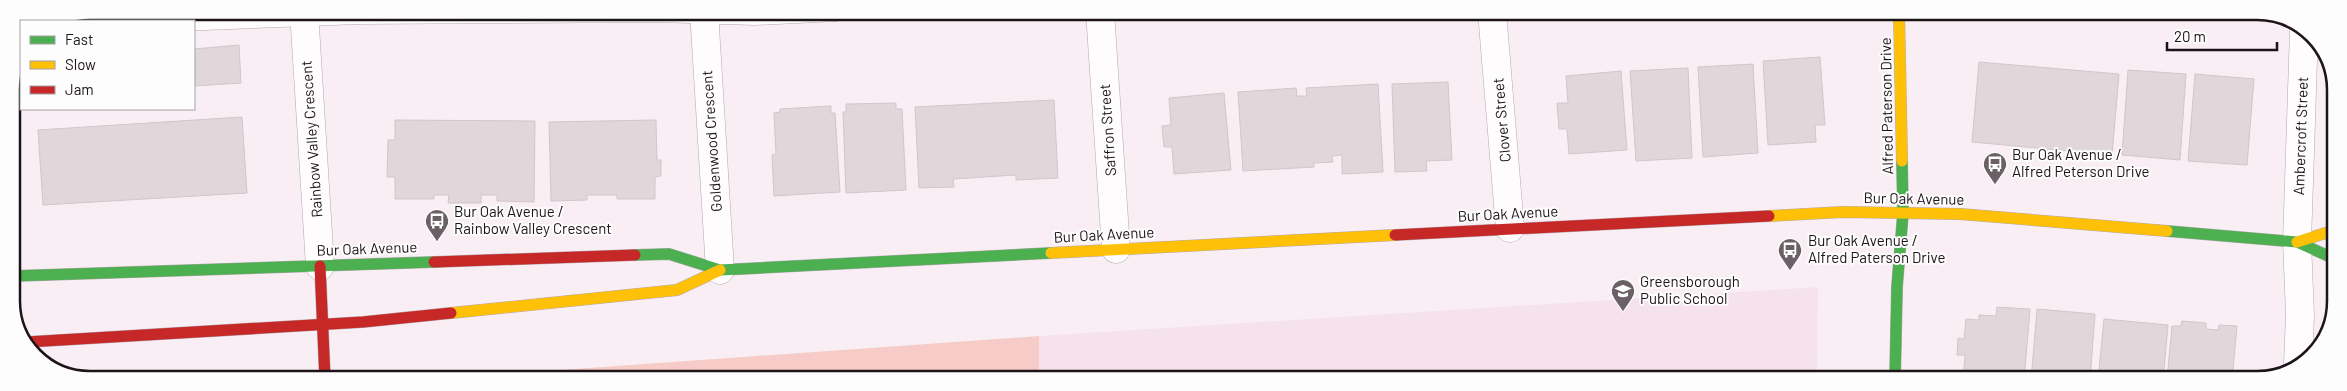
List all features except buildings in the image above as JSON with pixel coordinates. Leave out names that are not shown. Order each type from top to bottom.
[{"type":"street","name":"Rainbow Valley Crescent","points":[[305,20],[320,266]]},
{"type":"street","name":"Goldenwood Crescent","points":[[704,20],[720,270]]},
{"type":"street","name":"Saffron Street","points":[[1101,20],[1116,249]]},
{"type":"street","name":"Clover Street","points":[[1493,20],[1510,228]]},
{"type":"street","name":"Alfred Paterson Drive","points":[[1895,371],[1897,287],[1903,213],[1899,20]]},
{"type":"street","name":"Ambercroft Street","points":[[2298,357],[2300,315],[2297,242],[2304,39]]},
{"type":"street","name":"Bur Oak Avenue","points":[[20,276],[669,254],[720,270],[1510,228],[1835,213],[1960,214],[2297,242],[2327,255]]},
{"type":"street","name":"Bur Oak Avenue","points":[[2297,242],[2327,233]]},
{"type":"street","points":[[320,266],[325,371]]},
{"type":"street","name":"Bur Oak Avenue","points":[[33,342],[323,324],[677,290],[720,270]]},
{"type":"shaded area","name":"Greensborough Public School","points":[[1818,287],[1817,371],[1039,371],[1039,336]]},
{"type":"shaded area","points":[[1039,336],[1039,371],[548,371]]},
{"type":"traffic: fast","points":[[1895,371],[1897,287],[1903,213],[1902,161]]},
{"type":"traffic: fast","points":[[2167,231],[2297,242],[2327,255]]},
{"type":"traffic: fast","points":[[635,255],[669,254],[720,270],[1051,253]]},
{"type":"traffic: fast","points":[[20,276],[434,262]]},
{"type":"traffic: slow","points":[[1899,20],[1902,161]]},
{"type":"traffic: slow","points":[[1769,216],[1843,212],[1960,214],[2167,231]]},
{"type":"traffic: slow","points":[[2297,242],[2327,233]]},
{"type":"traffic: slow","points":[[1051,253],[1395,235]]},
{"type":"traffic: slow","points":[[451,313],[677,290],[720,270]]},
{"type":"traffic: jam","points":[[1395,235],[1769,216]]},
{"type":"traffic: jam","points":[[434,262],[635,255]]},
{"type":"traffic: jam","points":[[320,266],[325,371]]},
{"type":"traffic: jam","points":[[33,342],[363,322],[451,313]]},
{"type":"place","name":"Bur Oak Avenue / Alfred Peterson Drive","points":[[1995,185]]},
{"type":"place","name":"Bur Oak Avenue / Rainbow Valley Crescent","points":[[437,242]]},
{"type":"place","name":"Bur Oak Avenue / Alfred Paterson Drive","points":[[1790,271]]},
{"type":"place","name":"Greensborough Public School","points":[[1623,312]]}]
